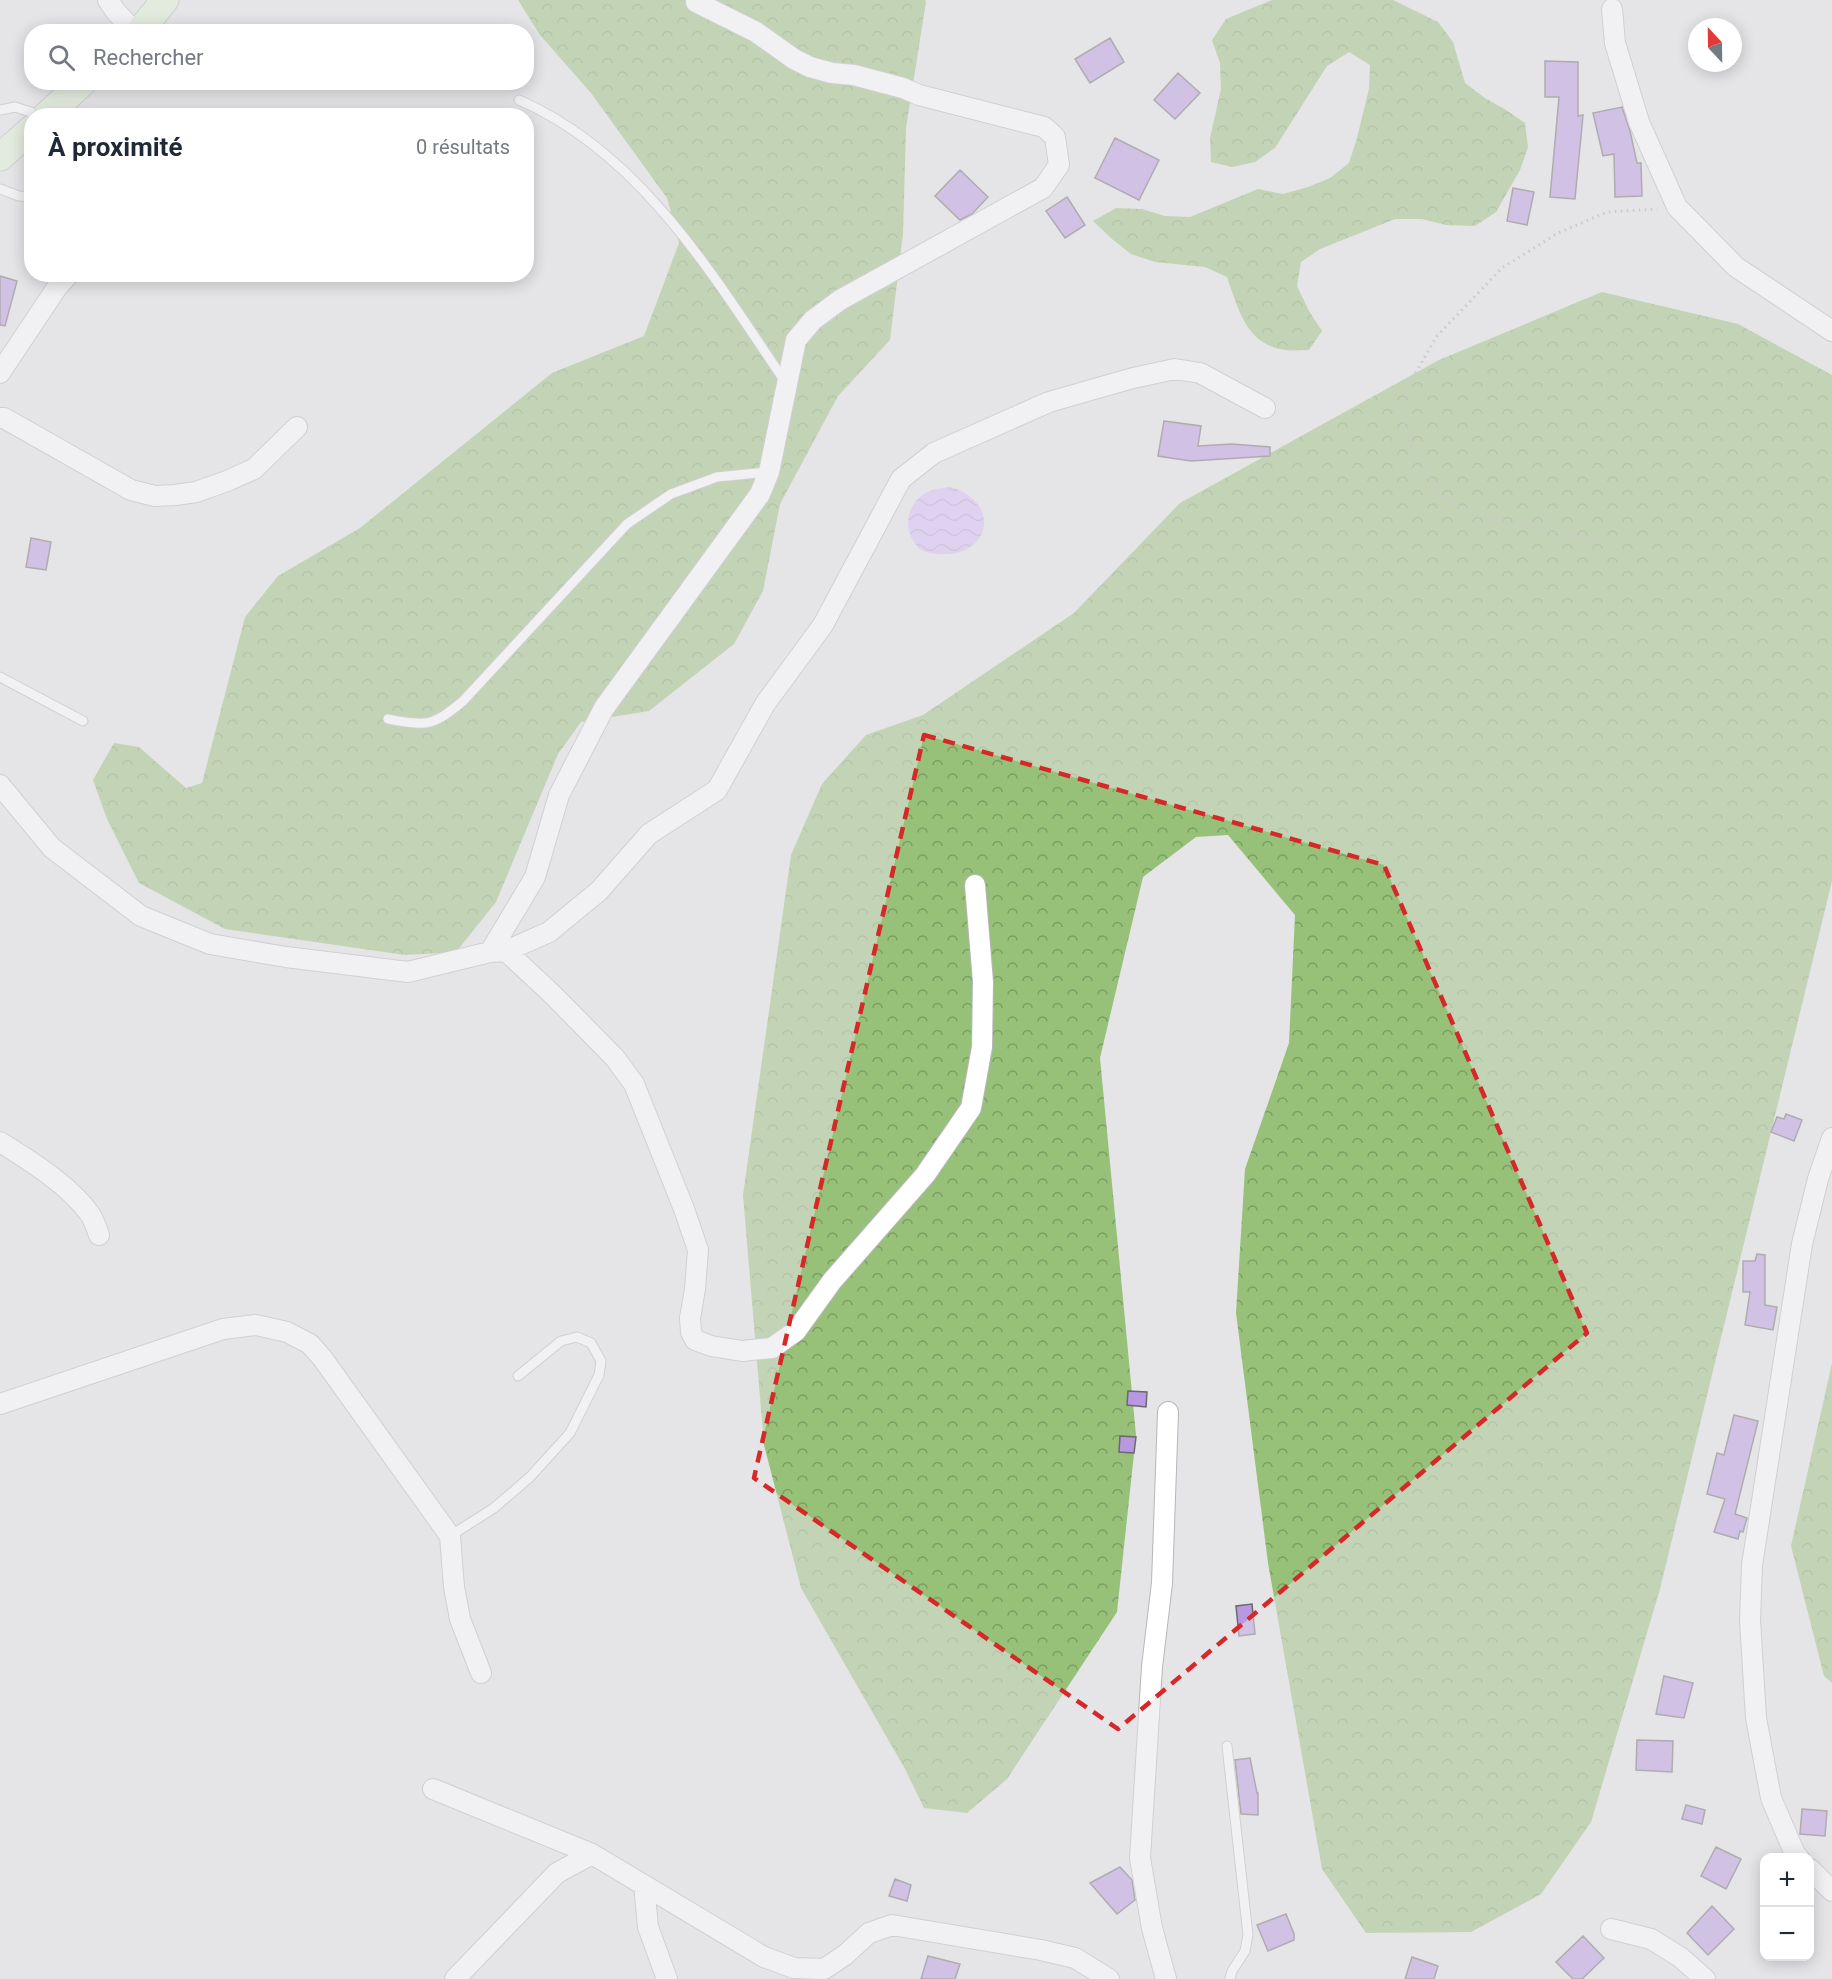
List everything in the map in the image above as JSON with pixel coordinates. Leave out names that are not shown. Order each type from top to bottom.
[{"type":"street","points":[[108,0],[129,24]]},
{"type":"street","points":[[144,24],[165,0]]},
{"type":"street","points":[[498,952],[536,877],[559,795],[604,708],[760,494],[769,472],[796,340],[813,320],[840,300],[1043,188],[1059,165],[1055,137],[1044,127],[919,95],[903,88],[854,75],[832,73],[810,67],[794,59],[756,32],[696,2]]},
{"type":"street","points":[[1612,9],[1615,43],[1635,112],[1677,207],[1736,267],[1832,331]]},
{"type":"street","points":[[54,108],[74,90]]},
{"type":"street","points":[[0,158],[24,136]]},
{"type":"street","points":[[0,373],[62,282]]},
{"type":"street","points":[[0,785],[52,848],[141,916],[210,944],[286,957],[408,972],[498,952],[549,932],[599,891],[650,834],[717,790],[765,704],[823,625],[902,479],[934,453],[1049,402],[1133,378],[1175,369],[1200,373],[1264,408]]},
{"type":"street","points":[[0,418],[4,418],[131,490],[155,496],[196,492],[254,469],[297,428]]},
{"type":"street","points":[[498,952],[554,995],[615,1058],[634,1084],[698,1250],[690,1318],[691,1332],[695,1340],[711,1346],[742,1351],[772,1348],[796,1331],[832,1281],[925,1175],[971,1108],[982,1047],[983,982],[975,885]]},
{"type":"street","points":[[1795,1853],[1771,1798],[1756,1718],[1750,1620],[1752,1565],[1802,1244],[1818,1179],[1832,1138]]},
{"type":"street","points":[[0,1142],[20,1154],[81,1203],[91,1215],[99,1234]]},
{"type":"street","points":[[0,1404],[223,1329],[256,1326],[287,1332],[310,1344],[450,1536],[453,1587],[460,1619],[481,1673]]},
{"type":"street","points":[[1166,1979],[1152,1928],[1140,1858],[1152,1667],[1162,1583],[1168,1412]]},
{"type":"street","points":[[433,1789],[592,1854],[764,1957],[794,1968],[824,1969],[869,1933],[892,1925],[1041,1950],[1075,1958],[1109,1979]]},
{"type":"street","points":[[454,1979],[557,1873],[592,1854]]},
{"type":"street","points":[[1814,1874],[1832,1891]]},
{"type":"street","points":[[644,1885],[648,1927],[667,1979]]},
{"type":"street","points":[[1611,1929],[1651,1939],[1680,1957],[1705,1979]]},
{"type":"lane","points":[[519,100],[566,125],[594,144],[646,193],[698,256],[787,385]]},
{"type":"lane","points":[[0,110],[15,107],[24,110]]},
{"type":"lane","points":[[0,189],[24,196]]},
{"type":"lane","points":[[388,718],[420,725],[444,717],[463,701],[627,524],[671,494],[717,477],[769,472]]},
{"type":"lane","points":[[0,677],[82,721]]},
{"type":"lane","points":[[450,1536],[494,1508],[530,1477],[570,1433],[599,1375],[601,1361],[591,1343],[577,1337],[561,1341],[518,1376]]},
{"type":"lane","points":[[1227,1746],[1248,1935],[1245,1951],[1232,1971],[1230,1979]]},
{"type":"path","points":[[1597,542],[1551,530],[1473,515],[1438,496],[1409,441],[1404,418],[1404,391],[1437,336],[1502,267],[1558,233],[1607,212],[1677,207]]},
{"type":"highlighted area","points":[[924,735],[1384,865],[1587,1333],[1118,1729],[754,1478]]},
{"type":"green space","points":[[518,0],[925,0],[906,128],[903,234],[890,340],[838,396],[780,504],[763,591],[734,644],[649,711],[581,722],[558,754],[496,902],[456,952],[405,955],[225,929],[139,883],[107,819],[93,780],[114,743],[139,747],[186,788],[202,783],[245,617],[278,576],[360,528],[552,373],[644,336],[679,243],[667,198],[591,93],[533,24]]},
{"type":"green space","points":[[1272,0],[1393,0],[1438,22],[1453,42],[1465,83],[1525,123],[1528,147],[1520,170],[1496,212],[1475,226],[1446,225],[1422,219],[1395,219],[1320,249],[1301,262],[1297,286],[1322,331],[1309,350],[1285,350],[1272,347],[1252,333],[1235,301],[1227,277],[1205,267],[1155,262],[1131,254],[1093,221],[1116,208],[1142,209],[1165,216],[1190,217],[1258,189],[1283,194],[1308,187],[1330,178],[1349,163],[1369,89],[1370,65],[1349,52],[1327,66],[1275,148],[1255,162],[1232,167],[1211,162],[1210,138],[1221,89],[1220,63],[1212,40],[1226,19]]},
{"type":"green space","points":[[1602,292],[1738,324],[1832,375],[1832,881],[1660,1589],[1591,1822],[1541,1894],[1471,1932],[1366,1933],[1322,1869],[1268,1563],[1236,1313],[1245,1169],[1289,1043],[1295,915],[1228,835],[1196,837],[1143,877],[1100,1058],[1136,1435],[1117,1612],[1007,1779],[967,1813],[924,1808],[905,1769],[801,1588],[764,1445],[743,1195],[791,855],[822,784],[866,735],[923,715],[1074,613],[1180,503],[1439,360]]},
{"type":"green space","points":[[1832,1363],[1832,1683],[1824,1676],[1791,1546]]},
{"type":"water","points":[[951,487],[967,494],[978,504],[983,516],[984,528],[979,539],[970,548],[956,553],[935,554],[924,551],[917,546],[910,533],[908,526],[910,511],[924,494]]},
{"type":"building","points":[[1110,38],[1124,62],[1090,83],[1075,59]]},
{"type":"building","points":[[1545,61],[1578,62],[1578,116],[1583,115],[1575,199],[1550,197],[1559,97],[1545,97]]},
{"type":"building","points":[[1178,73],[1200,93],[1175,119],[1154,100]]},
{"type":"building","points":[[1622,107],[1637,163],[1641,163],[1642,196],[1615,197],[1614,154],[1603,156],[1593,113]]},
{"type":"building","points":[[1115,138],[1159,160],[1139,200],[1095,178]]},
{"type":"building","points":[[960,170],[988,197],[972,214],[960,220],[935,196]]},
{"type":"building","points":[[1513,188],[1534,192],[1527,225],[1507,221]]},
{"type":"building","points":[[1067,197],[1085,225],[1065,238],[1046,211]]},
{"type":"building","points":[[0,276],[17,281],[5,326],[0,325]]},
{"type":"building","points":[[1164,421],[1201,426],[1198,446],[1232,444],[1270,447],[1270,456],[1191,461],[1158,456]]},
{"type":"building","points":[[31,538],[51,542],[46,570],[26,567]]},
{"type":"building","points":[[1786,1114],[1802,1120],[1794,1141],[1771,1132],[1777,1117],[1784,1119]]},
{"type":"building","points":[[1757,1254],[1765,1255],[1765,1305],[1777,1307],[1773,1330],[1745,1325],[1750,1292],[1743,1292],[1743,1261],[1755,1261]]},
{"type":"building","points":[[1128,1391],[1147,1392],[1146,1407],[1127,1405]]},
{"type":"building","points":[[1734,1415],[1758,1421],[1735,1514],[1747,1518],[1743,1532],[1740,1531],[1738,1539],[1714,1532],[1725,1499],[1707,1494],[1717,1453],[1724,1455]]},
{"type":"building","points":[[1120,1436],[1136,1437],[1134,1453],[1119,1452]]},
{"type":"building","points":[[1252,1604],[1255,1634],[1239,1636],[1236,1606]]},
{"type":"building","points":[[1664,1676],[1693,1683],[1684,1718],[1656,1714]]},
{"type":"building","points":[[1637,1740],[1673,1741],[1672,1772],[1636,1770]]},
{"type":"building","points":[[1250,1758],[1258,1793],[1258,1815],[1241,1814],[1235,1760]]},
{"type":"building","points":[[1686,1805],[1705,1810],[1702,1824],[1682,1819]]},
{"type":"building","points":[[1802,1809],[1827,1811],[1825,1836],[1800,1834]]},
{"type":"building","points":[[1716,1847],[1741,1859],[1726,1889],[1701,1876]]},
{"type":"building","points":[[1120,1867],[1132,1880],[1135,1900],[1117,1914],[1090,1883]]},
{"type":"building","points":[[895,1879],[911,1885],[907,1901],[889,1896]]},
{"type":"building","points":[[1712,1906],[1734,1929],[1708,1955],[1687,1933]]},
{"type":"building","points":[[1286,1914],[1294,1940],[1268,1951],[1257,1925]]},
{"type":"building","points":[[1583,1936],[1604,1958],[1582,1979],[1573,1979],[1556,1962]]},
{"type":"building","points":[[928,1956],[960,1964],[955,1979],[921,1979]]},
{"type":"building","points":[[1412,1957],[1438,1966],[1434,1979],[1405,1979]]}]
